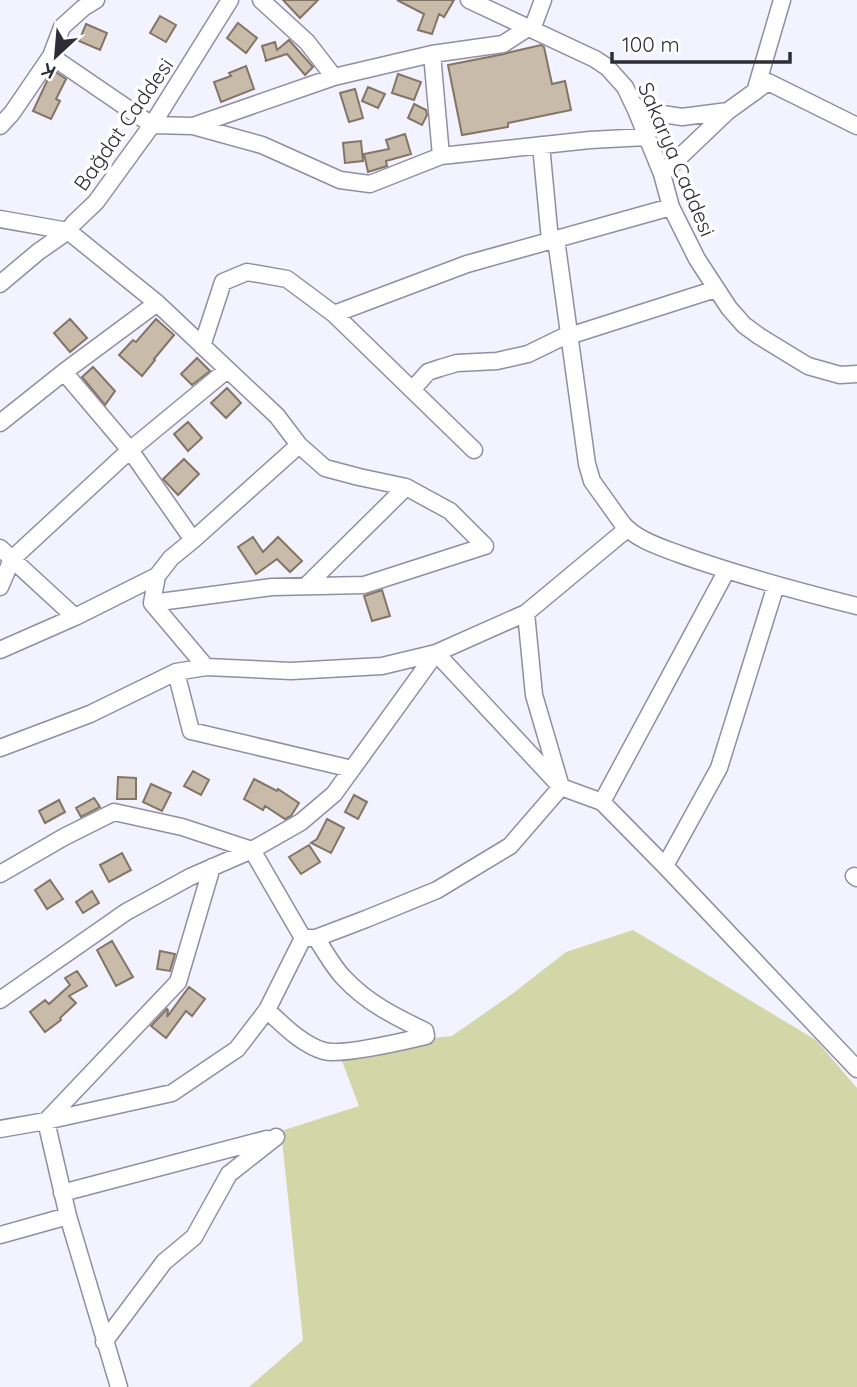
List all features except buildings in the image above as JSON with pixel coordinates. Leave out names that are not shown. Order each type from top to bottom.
[{"type":"street","points":[[0,126],[51,56],[62,27],[96,0]]},
{"type":"street","name":"Bağdat Caddesi","points":[[0,284],[68,231],[96,202],[152,125],[230,0]]},
{"type":"street","points":[[261,0],[307,42],[334,77]]},
{"type":"street","name":"Sakarya Caddesi","points":[[469,0],[607,67],[625,87],[662,174],[671,207],[697,259],[729,308],[744,325],[808,366],[840,375],[857,374]]},
{"type":"street","points":[[193,126],[334,77],[432,54],[503,44],[534,24],[543,0]]},
{"type":"street","points":[[755,92],[782,0]]},
{"type":"street","points":[[432,54],[441,156]]},
{"type":"street","points":[[51,56],[152,125],[193,126],[262,145],[340,180],[370,184],[441,156],[590,140],[646,137]]},
{"type":"street","points":[[662,174],[728,111],[768,82],[857,126]]},
{"type":"street","points":[[636,110],[682,117],[728,111]]},
{"type":"street","points":[[541,145],[587,464],[592,481],[627,529],[657,546],[776,585],[857,606]]},
{"type":"street","points":[[334,314],[467,264],[671,207]]},
{"type":"street","points":[[0,219],[68,231],[157,303],[277,416],[299,445],[325,468],[406,487],[450,511],[485,546],[364,585],[272,587],[152,603]]},
{"type":"street","points":[[202,346],[223,282],[247,272],[287,279],[334,314],[474,450]]},
{"type":"street","points":[[412,390],[428,372],[440,368],[457,363],[497,361],[528,354],[569,335],[716,289]]},
{"type":"street","points":[[0,423],[157,303]]},
{"type":"street","points":[[0,587],[6,554],[227,370]]},
{"type":"street","points":[[64,372],[130,450],[193,540]]},
{"type":"street","points":[[0,650],[75,617],[157,576],[171,558],[299,445]]},
{"type":"street","points":[[306,586],[406,487]]},
{"type":"street","points":[[0,748],[90,715],[176,671],[206,667],[291,671],[382,666],[436,653],[526,613],[627,529]]},
{"type":"street","points":[[6,554],[75,617]]},
{"type":"street","points":[[602,802],[727,570]]},
{"type":"street","points":[[152,603],[157,576]]},
{"type":"street","points":[[665,866],[719,768],[776,585]]},
{"type":"street","points":[[152,603],[206,667]]},
{"type":"street","points":[[526,613],[534,695],[561,787]]},
{"type":"street","points":[[0,1000],[126,912],[190,877],[252,850],[301,822],[334,794],[436,653]]},
{"type":"street","points":[[436,653],[561,787],[602,802],[857,1069]]},
{"type":"street","points":[[176,671],[191,731],[352,769]]},
{"type":"street","points":[[0,1129],[172,1093],[237,1049],[267,1010],[309,938],[366,919],[437,890],[510,846],[561,787]]},
{"type":"street","points":[[0,874],[64,837],[114,813],[182,827],[252,850],[309,938],[342,977],[367,999],[425,1031],[426,1036],[349,1051],[324,1052],[297,1037],[267,1010]]},
{"type":"street","points":[[46,1121],[178,982],[212,867]]},
{"type":"street","points":[[46,1121],[68,1216],[119,1387]]},
{"type":"street","points":[[62,1193],[276,1137],[229,1174],[194,1237],[164,1262],[104,1342]]},
{"type":"street","points":[[0,1235],[68,1216]]},
{"type":"green space","points":[[633,930],[816,1040],[857,1088],[857,1387],[249,1387],[303,1340],[281,1131],[359,1106],[337,1048],[452,1036],[566,952]]}]
